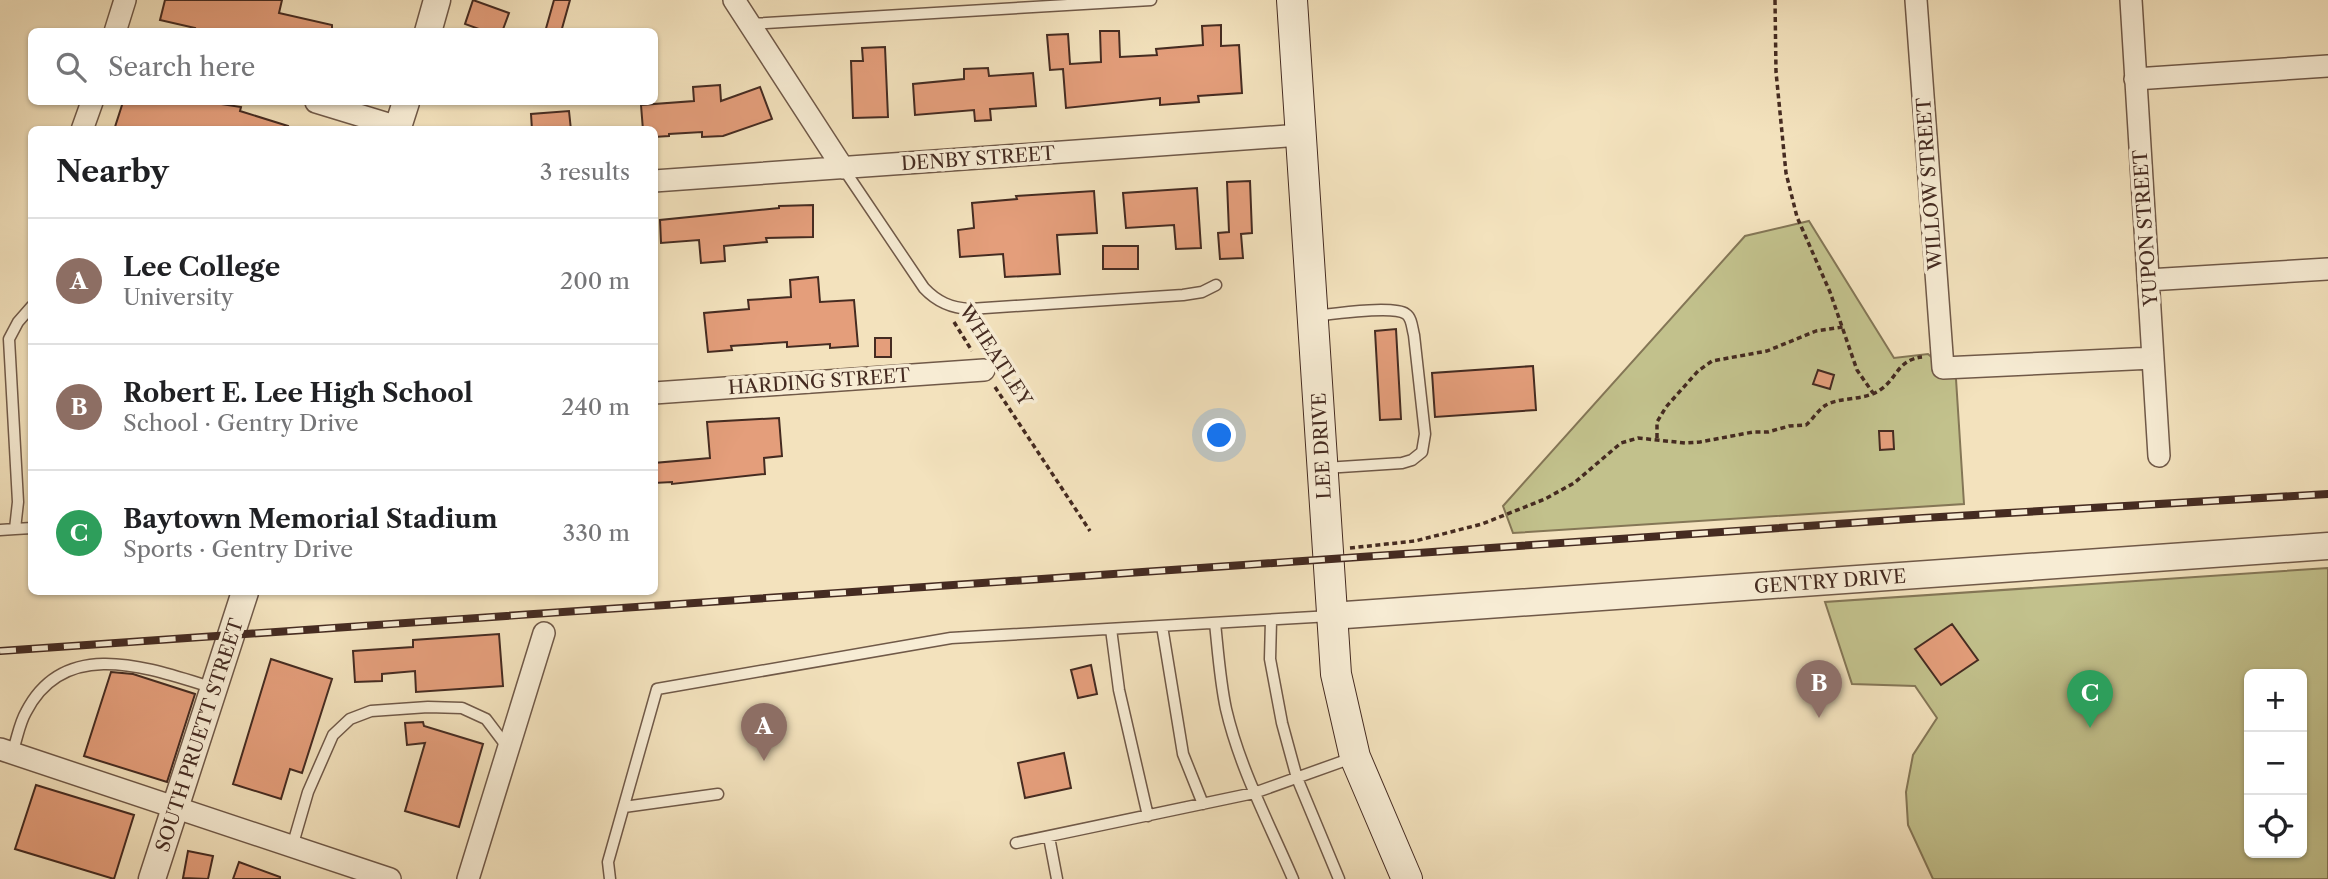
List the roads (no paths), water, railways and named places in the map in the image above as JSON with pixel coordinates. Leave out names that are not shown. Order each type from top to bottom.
[{"type":"main road","name":"LEE DRIVE","points":[[1292,0],[1336,674],[1355,757],[1407,879]]},
{"type":"street","points":[[116,28],[125,0]]},
{"type":"street","points":[[429,28],[438,0]]},
{"type":"street","points":[[734,0],[843,167]]},
{"type":"street","name":"WILLOW STREET","points":[[1916,0],[1942,361],[2153,358]]},
{"type":"street","name":"YUPON STREET","points":[[2131,0],[2159,456]]},
{"type":"street","points":[[2135,79],[2328,66]]},
{"type":"street","points":[[83,126],[91,105]]},
{"type":"street","points":[[331,105],[401,119]]},
{"type":"street","name":"DENBY STREET","points":[[658,181],[1301,135]]},
{"type":"street","points":[[2148,280],[2328,269]]},
{"type":"street","name":"HARDING STREET","points":[[658,393],[984,370]]},
{"type":"street","name":"GENTRY DRIVE","points":[[1331,616],[2328,547]]},
{"type":"street","name":"SOUTH PRUETT STREET","points":[[152,879],[244,595]]},
{"type":"street","points":[[468,879],[544,633]]},
{"type":"street","points":[[6,751],[390,879]]},
{"type":"lane","points":[[750,24],[1151,0]]},
{"type":"lane","name":"WHEATLEY","points":[[843,167],[924,288],[933,298],[956,308],[1182,295],[1202,292],[1216,285]]},
{"type":"lane","points":[[1313,316],[1391,310],[1404,313],[1410,319],[1425,434],[1422,452],[1412,460],[1322,469]]},
{"type":"lane","points":[[15,529],[18,502],[9,339],[28,311]]},
{"type":"lane","points":[[0,530],[28,528]]},
{"type":"lane","points":[[610,879],[608,862],[657,689],[950,638],[1331,616]]},
{"type":"lane","points":[[1271,620],[1270,659],[1274,688],[1297,778],[1339,879]]},
{"type":"lane","points":[[1215,623],[1226,709],[1254,793],[1293,879]]},
{"type":"lane","points":[[1162,626],[1183,754],[1203,804]]},
{"type":"lane","points":[[1111,629],[1119,691],[1148,816]]},
{"type":"lane","points":[[6,751],[25,712],[43,687],[67,671],[94,664],[128,664],[214,688]]},
{"type":"lane","points":[[292,847],[308,792],[333,735],[350,719],[371,711],[428,707],[462,708],[486,719],[508,749]]},
{"type":"lane","points":[[1016,843],[1254,793],[1355,757]]},
{"type":"lane","points":[[624,807],[718,794]]},
{"type":"lane","points":[[1049,837],[1057,879]]},
{"type":"railway","points":[[0,651],[1923,518],[2328,494]]},
{"type":"place","name":"Robert E. Lee High School","points":[[1819,718]]},
{"type":"place","name":"Baytown Memorial Stadium","points":[[2090,728]]},
{"type":"place","name":"Lee College","points":[[764,761]]}]
